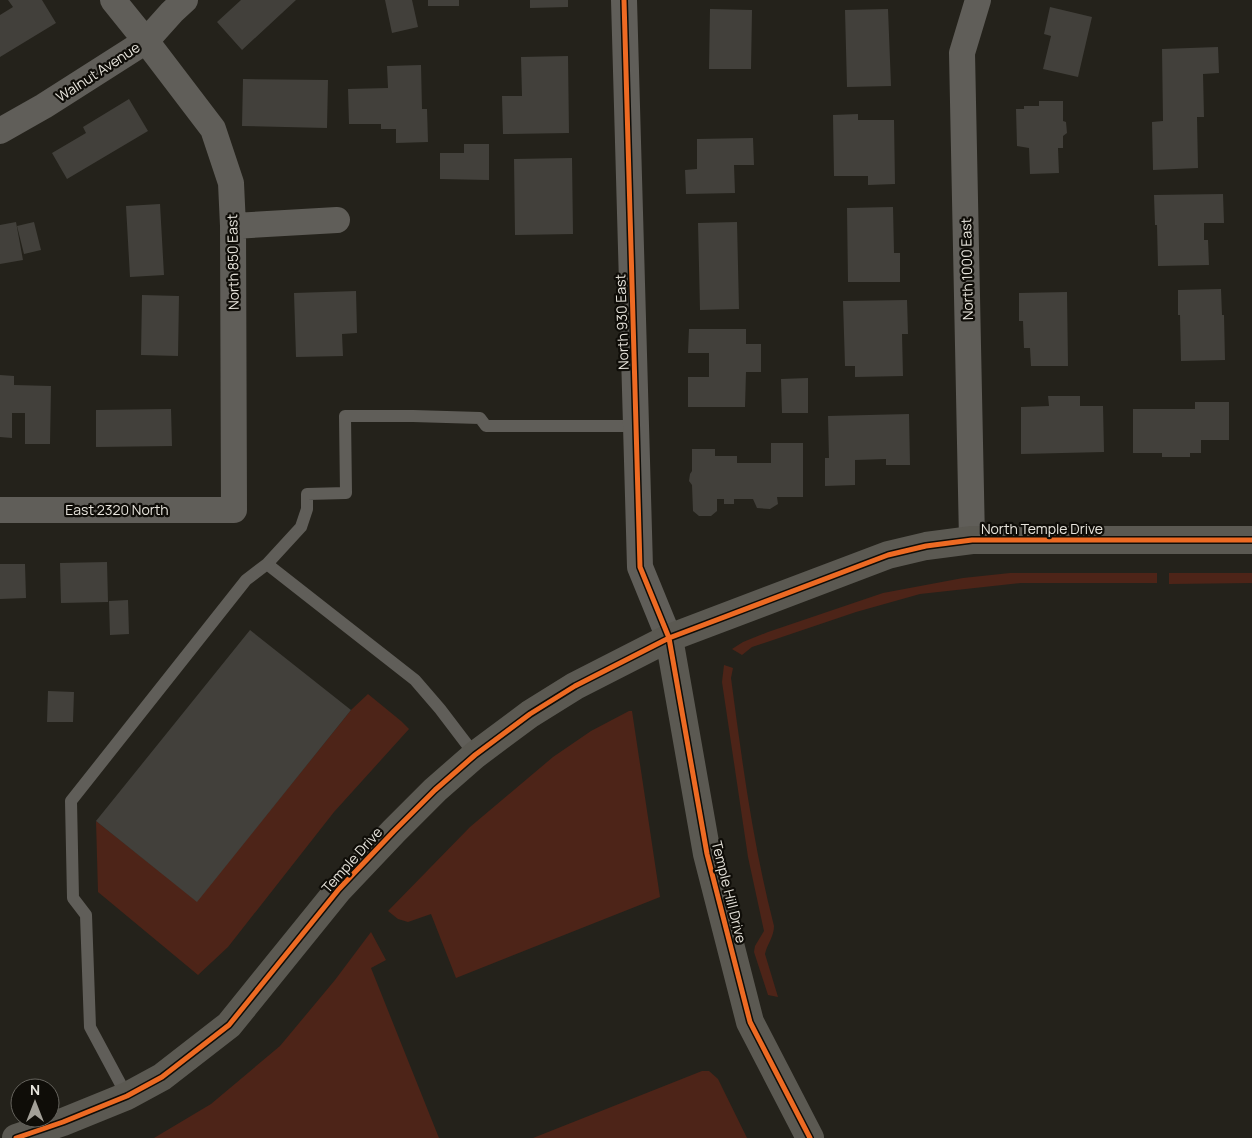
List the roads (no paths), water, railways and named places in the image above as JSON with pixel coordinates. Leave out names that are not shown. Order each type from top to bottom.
[{"type":"street","name":"North 850 East","points":[[113,0],[146,40],[213,130],[231,183],[233,226],[234,510]]},
{"type":"street","name":"Walnut Avenue","points":[[0,131],[44,106],[146,40],[186,0]]},
{"type":"street","name":"North 930 East","points":[[624,0],[640,566],[669,638]]},
{"type":"street","name":"North 1000 East","points":[[972,540],[962,53],[978,0]]},
{"type":"street","points":[[233,226],[337,220]]},
{"type":"street","name":"East 2320 North","points":[[0,510],[234,510]]},
{"type":"street","name":"North Temple Drive","points":[[669,638],[888,555],[926,546],[972,540],[1252,540]]},
{"type":"street","name":"Temple Drive","points":[[16,1138],[127,1096],[162,1077],[229,1025],[339,889],[435,790],[475,755],[530,714],[575,686],[669,638]]},
{"type":"street","name":"Temple Hill Drive","points":[[669,638],[707,854],[750,1022],[810,1138]]},
{"type":"lane","points":[[127,1096],[90,1027],[86,915],[73,898],[71,801],[246,580],[267,564],[301,527],[307,509],[307,494],[346,493],[345,416],[480,418],[486,426],[636,426]]},
{"type":"lane","points":[[267,564],[415,680],[475,755]]}]
